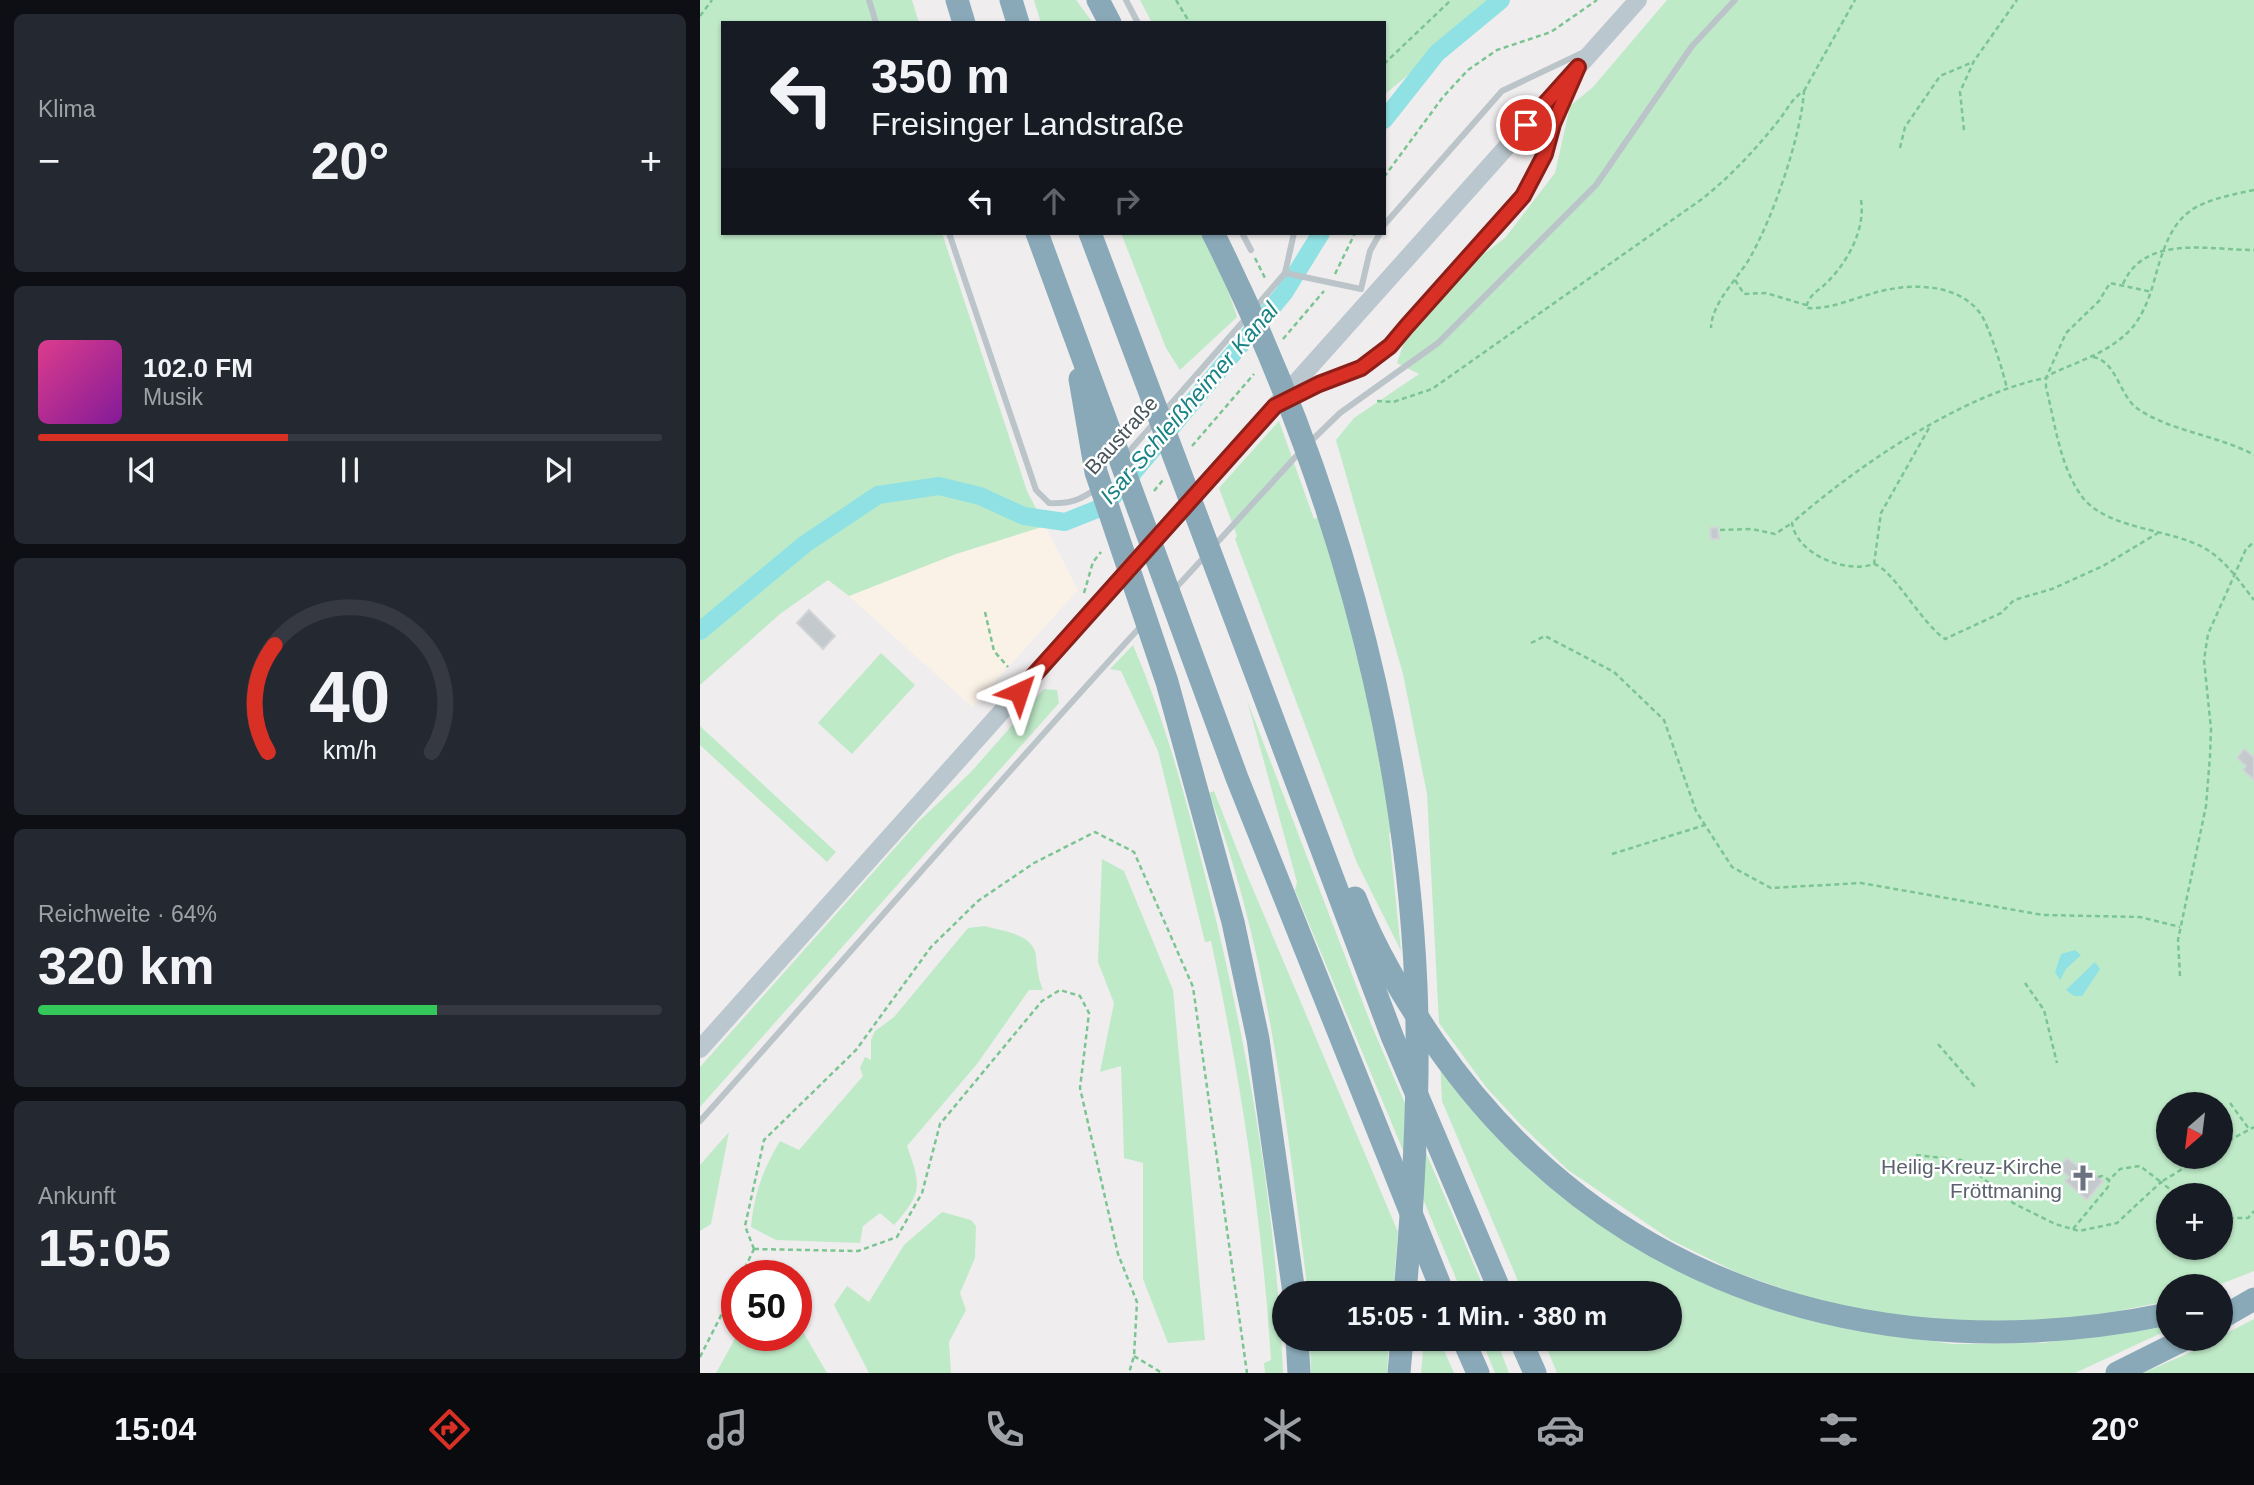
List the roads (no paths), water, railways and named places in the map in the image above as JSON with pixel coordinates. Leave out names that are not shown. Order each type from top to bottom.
[{"type":"highway","points":[[957,0],[963,21]]},
{"type":"highway","points":[[1011,0],[1017,21]]},
{"type":"highway","points":[[1098,0],[1109,21]]},
{"type":"highway","points":[[1038,235],[1071,326],[1233,922],[1258,1040],[1292,1281]]},
{"type":"highway","points":[[1091,235],[1223,593],[1392,1036],[1496,1281]]},
{"type":"highway","points":[[1214,235],[1269,351],[1327,504],[1368,652],[1401,832],[1411,923],[1416,1026],[1416,1149],[1406,1281]]},
{"type":"highway","points":[[1071,326],[1108,467],[1185,635],[1242,791],[1438,1281]]},
{"type":"highway","points":[[1302,802],[1327,828],[1362,916],[1398,988],[1466,1086],[1524,1149],[1555,1178],[1586,1203],[1652,1247],[1761,1299],[1805,1313],[1900,1333],[1981,1338],[2068,1334],[2156,1316]]},
{"type":"highway","points":[[2233,1295],[2254,1289]]},
{"type":"highway","points":[[2233,1311],[2254,1299]]},
{"type":"highway","points":[[1298,1351],[1299,1373]]},
{"type":"highway","points":[[1399,1373],[1401,1351]]},
{"type":"highway","points":[[1468,1351],[1478,1373]]},
{"type":"highway","points":[[1525,1351],[1535,1373]]},
{"type":"highway","points":[[2117,1373],[2161,1351]]},
{"type":"main road","points":[[700,1049],[1275,406],[1365,294],[1638,0]]},
{"type":"lane","points":[[869,0],[875,21]]},
{"type":"lane","points":[[1126,0],[1137,21]]},
{"type":"lane","points":[[1167,597],[1280,471],[1340,413],[1438,343],[1596,185],[1692,46],[1735,0]]},
{"type":"lane","points":[[1386,223],[1502,91],[1597,46]]},
{"type":"lane","points":[[1275,406],[1319,384],[1361,368],[1390,346],[1408,326],[1523,196],[1545,154],[1553,124],[1578,67]]},
{"type":"lane","name":"Baustraße","points":[[950,235],[1036,490],[1049,503],[1079,501],[1288,274],[1294,235]]},
{"type":"lane","points":[[1243,235],[1251,250]]},
{"type":"lane","points":[[1288,274],[1332,282],[1365,294],[1370,251],[1379,235]]},
{"type":"lane","points":[[700,1121],[881,920],[1029,747],[1149,617]]},
{"type":"water","points":[[2075,950],[2081,955],[2066,969],[2060,980],[2055,972],[2061,954]]},
{"type":"water","points":[[2095,962],[2100,969],[2082,996],[2074,996],[2066,990]]},
{"type":"waterway","name":"Isar-Schleißheimer Kanal","points":[[1386,117],[1437,53],[1501,0]]},
{"type":"waterway","name":"Isar-Schleißheimer Kanal","points":[[700,631],[805,544],[878,495],[939,486],[980,496],[1024,516],[1065,522],[1105,506],[1284,293],[1320,235]]},
{"type":"place","name":"Heilig-Kreuz-Kirche Fröttmaning","points":[[2083,1178]]}]
